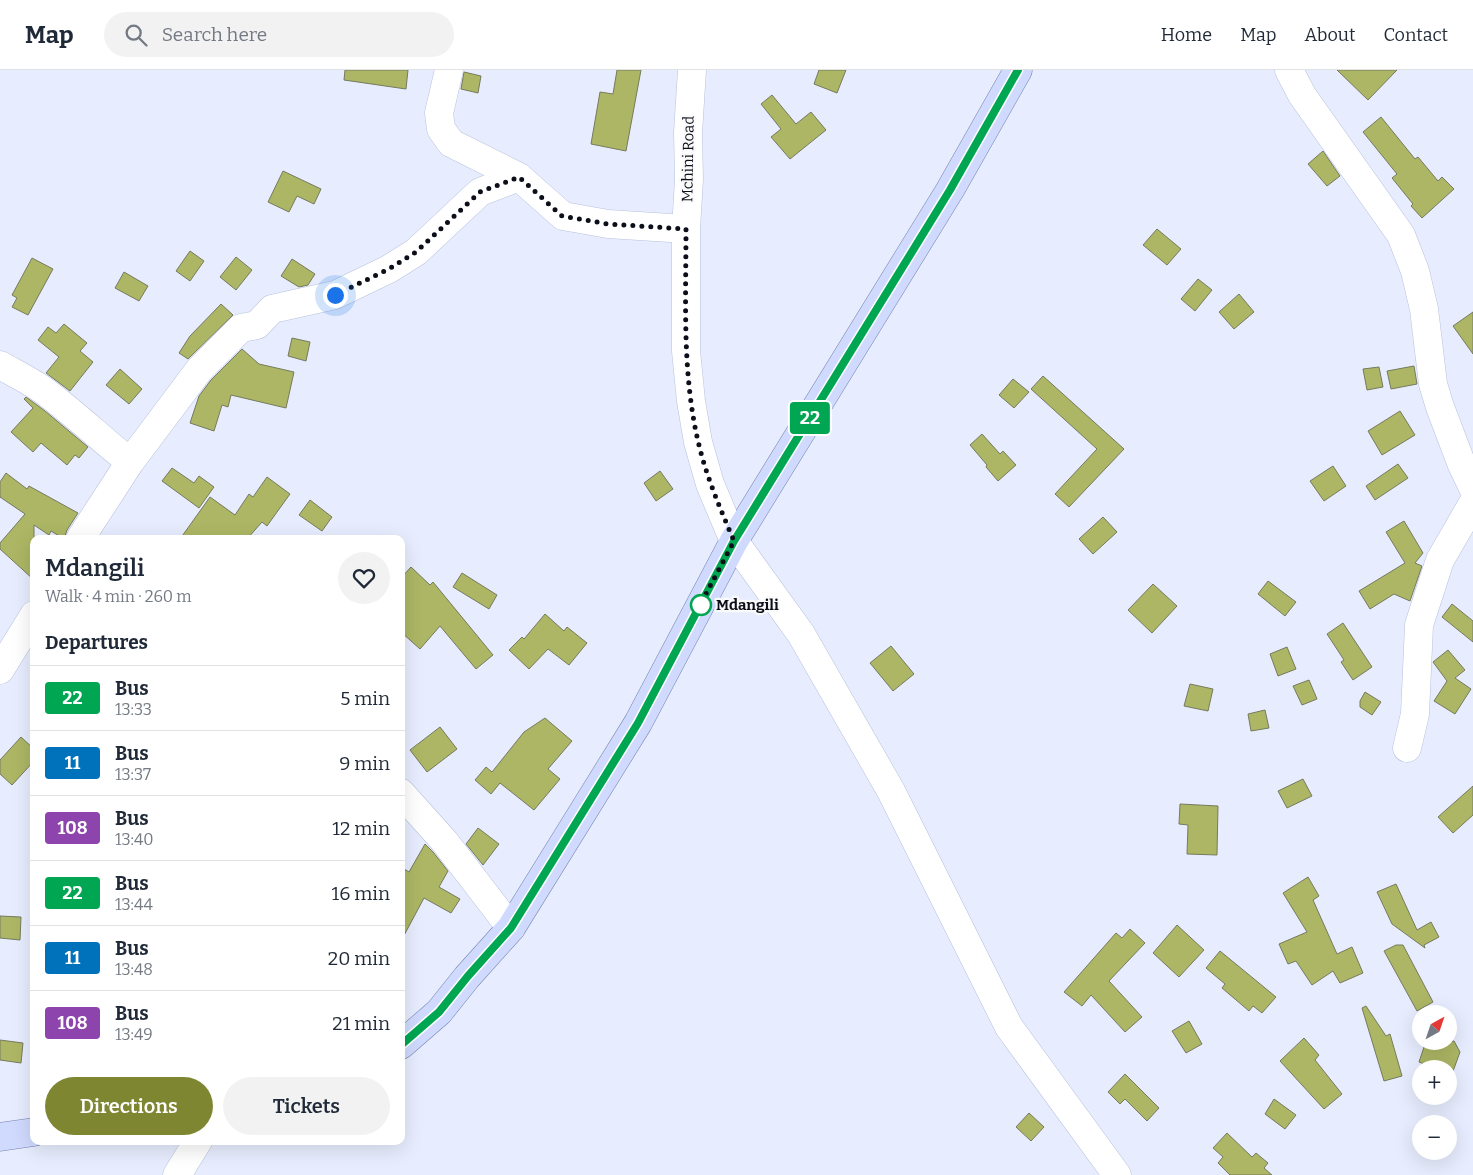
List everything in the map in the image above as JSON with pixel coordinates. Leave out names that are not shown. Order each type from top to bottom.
[{"type":"main road","points":[[405,1042],[439,1012],[511,928],[638,723],[734,541],[950,190],[1018,70]]},
{"type":"main road","points":[[0,1137],[30,1133]]},
{"type":"street","points":[[449,70],[439,113],[441,129],[451,144],[519,177],[562,216],[608,224],[686,229]]},
{"type":"street","name":"Mchini Road","points":[[692,70],[688,133],[686,352],[691,401],[698,442],[710,484],[734,541],[801,634],[891,791],[1009,1027],[1117,1175]]},
{"type":"street","points":[[1289,70],[1302,95],[1401,235],[1415,271],[1424,309],[1433,384],[1473,488]]},
{"type":"street","points":[[83,535],[130,462],[199,370],[241,328],[257,325],[272,309],[335,295],[389,269],[416,252],[480,192],[519,177]]},
{"type":"street","points":[[0,365],[42,389],[130,462]]},
{"type":"street","points":[[1407,748],[1415,714],[1419,625],[1440,560],[1473,503]]},
{"type":"street","points":[[0,670],[30,621]]},
{"type":"street","points":[[405,797],[445,842],[511,928]]},
{"type":"street","points":[[178,1175],[196,1145]]},
{"type":"building","points":[[345,70],[408,70],[406,89],[344,80]]},
{"type":"building","points":[[617,70],[641,70],[626,151],[591,144],[600,92],[613,94]]},
{"type":"building","points":[[819,70],[846,70],[837,93],[814,84]]},
{"type":"building","points":[[1337,70],[1397,70],[1368,100]]},
{"type":"building","points":[[464,72],[481,76],[478,93],[461,89]]},
{"type":"building","points":[[772,95],[796,124],[811,112],[826,130],[790,159],[771,137],[781,129],[761,104]]},
{"type":"building","points":[[1381,117],[1415,159],[1418,157],[1438,181],[1442,177],[1454,189],[1422,218],[1411,206],[1413,204],[1392,178],[1397,174],[1363,132]]},
{"type":"building","points":[[1323,151],[1340,176],[1327,186],[1308,164]]},
{"type":"building","points":[[283,171],[321,189],[314,204],[297,196],[289,212],[268,202]]},
{"type":"building","points":[[1157,229],[1181,249],[1167,265],[1143,245]]},
{"type":"building","points":[[190,251],[204,261],[190,281],[176,271]]},
{"type":"building","points":[[236,257],[252,270],[236,290],[220,277]]},
{"type":"building","points":[[32,258],[53,269],[28,315],[12,307],[17,298],[12,295]]},
{"type":"building","points":[[292,259],[315,274],[308,285],[299,287],[281,276]]},
{"type":"building","points":[[124,272],[148,286],[139,301],[115,288]]},
{"type":"building","points":[[1198,279],[1212,290],[1195,311],[1181,299]]},
{"type":"building","points":[[1239,294],[1254,312],[1234,329],[1219,312]]},
{"type":"building","points":[[221,304],[233,315],[188,359],[179,353],[190,336]]},
{"type":"building","points":[[1473,312],[1473,354],[1453,326]]},
{"type":"building","points":[[64,324],[87,343],[80,351],[93,362],[70,391],[46,373],[59,357],[38,340],[48,327],[56,333]]},
{"type":"building","points":[[292,338],[310,342],[306,361],[288,356]]},
{"type":"building","points":[[242,349],[259,364],[294,372],[286,408],[231,395],[228,407],[222,405],[214,431],[190,423],[199,396],[211,380]]},
{"type":"building","points":[[1414,366],[1417,384],[1391,389],[1387,371]]},
{"type":"building","points":[[1379,367],[1383,387],[1367,390],[1363,369]]},
{"type":"building","points":[[120,369],[142,389],[129,404],[106,385]]},
{"type":"building","points":[[1043,376],[1124,449],[1069,507],[1055,494],[1097,449],[1031,389]]},
{"type":"building","points":[[1013,379],[1029,392],[1014,408],[999,395]]},
{"type":"building","points":[[26,397],[88,447],[79,458],[75,455],[67,465],[41,443],[33,452],[11,432],[33,408],[24,399]]},
{"type":"building","points":[[1400,411],[1415,435],[1382,455],[1368,431]]},
{"type":"building","points":[[982,434],[1000,454],[1003,451],[1016,465],[998,481],[970,445]]},
{"type":"building","points":[[1398,464],[1408,478],[1375,500],[1366,486]]},
{"type":"building","points":[[1333,466],[1346,486],[1324,501],[1310,481]]},
{"type":"building","points":[[172,468],[194,483],[199,476],[214,487],[199,508],[162,481]]},
{"type":"building","points":[[660,471],[673,489],[656,501],[644,483]]},
{"type":"building","points":[[6,473],[27,489],[29,486],[78,513],[65,535],[58,535],[51,531],[49,535],[34,525],[34,535],[30,535],[30,576],[0,549],[0,543],[25,514],[0,497],[0,482]]},
{"type":"building","points":[[267,477],[290,494],[267,526],[262,522],[251,535],[183,535],[210,497],[235,515],[249,494],[253,497]]},
{"type":"building","points":[[310,500],[332,517],[322,531],[299,515]]},
{"type":"building","points":[[1103,517],[1117,532],[1093,554],[1079,539]]},
{"type":"building","points":[[1404,521],[1423,553],[1415,563],[1422,566],[1410,601],[1394,594],[1370,609],[1359,591],[1405,563],[1386,532]]},
{"type":"building","points":[[411,567],[430,585],[433,582],[493,655],[476,669],[440,626],[420,649],[405,636],[405,574]]},
{"type":"building","points":[[462,573],[497,595],[489,609],[453,587]]},
{"type":"building","points":[[1268,581],[1296,602],[1285,616],[1258,594]]},
{"type":"building","points":[[1153,584],[1177,606],[1152,633],[1128,610]]},
{"type":"building","points":[[1452,604],[1473,621],[1473,642],[1442,617]]},
{"type":"building","points":[[545,614],[564,631],[567,627],[587,643],[569,665],[548,649],[529,669],[509,650],[522,637],[524,639]]},
{"type":"building","points":[[1343,623],[1372,667],[1353,680],[1341,662],[1344,660],[1327,634]]},
{"type":"building","points":[[891,646],[914,674],[893,691],[870,663]]},
{"type":"building","points":[[1287,647],[1296,669],[1278,676],[1270,654]]},
{"type":"building","points":[[1448,650],[1465,670],[1455,678],[1471,689],[1455,714],[1434,701],[1447,681],[1433,662]]},
{"type":"building","points":[[1309,680],[1317,699],[1302,705],[1293,686]]},
{"type":"building","points":[[1190,684],[1213,689],[1208,711],[1184,706]]},
{"type":"building","points":[[1365,692],[1381,702],[1372,715],[1360,707],[1360,701]]},
{"type":"building","points":[[1265,710],[1269,728],[1251,731],[1248,714]]},
{"type":"building","points":[[545,718],[572,741],[548,769],[560,779],[534,810],[500,783],[491,794],[475,780],[486,767],[492,772],[524,732]]},
{"type":"building","points":[[440,727],[457,749],[427,772],[410,750]]},
{"type":"building","points":[[21,737],[30,745],[30,765],[12,785],[0,774],[0,760]]},
{"type":"building","points":[[1303,779],[1312,796],[1287,808],[1278,791]]},
{"type":"building","points":[[1473,786],[1473,815],[1453,833],[1438,817]]},
{"type":"building","points":[[1180,804],[1218,806],[1217,855],[1187,854],[1188,825],[1179,824]]},
{"type":"building","points":[[478,828],[499,844],[483,865],[466,844]]},
{"type":"building","points":[[425,844],[448,871],[439,887],[460,899],[451,913],[424,898],[405,934],[405,870],[409,872]]},
{"type":"building","points":[[1308,877],[1319,896],[1313,900],[1337,954],[1352,947],[1363,973],[1340,983],[1333,971],[1312,985],[1296,961],[1288,964],[1279,944],[1307,932],[1283,893]]},
{"type":"building","points":[[1396,884],[1417,930],[1431,922],[1439,937],[1424,945],[1425,948],[1392,924],[1377,892]]},
{"type":"building","points":[[0,916],[21,917],[20,940],[0,938]]},
{"type":"building","points":[[1177,925],[1204,950],[1179,977],[1153,953]]},
{"type":"building","points":[[1130,929],[1145,943],[1109,981],[1142,1017],[1125,1032],[1091,995],[1082,1006],[1064,992],[1116,933],[1122,938]]},
{"type":"building","points":[[1396,945],[1403,945],[1433,1002],[1428,1005],[1414,1005],[1384,951]]},
{"type":"building","points":[[1220,951],[1276,997],[1262,1013],[1253,1006],[1249,1011],[1222,988],[1225,984],[1206,968]]},
{"type":"building","points":[[1366,1006],[1386,1036],[1390,1034],[1402,1076],[1384,1081],[1362,1008]]},
{"type":"building","points":[[1189,1021],[1202,1044],[1186,1053],[1172,1031]]},
{"type":"building","points":[[1304,1038],[1319,1055],[1315,1060],[1342,1094],[1324,1109],[1280,1061]]},
{"type":"building","points":[[0,1040],[23,1043],[21,1063],[0,1060]]},
{"type":"building","points":[[1458,1048],[1460,1052],[1457,1060],[1420,1060],[1423,1050],[1458,1050]]},
{"type":"building","points":[[1125,1074],[1159,1108],[1147,1121],[1125,1099],[1120,1104],[1108,1092]]},
{"type":"building","points":[[1274,1099],[1296,1115],[1285,1129],[1265,1114]]},
{"type":"building","points":[[1029,1113],[1044,1127],[1031,1141],[1016,1127]]},
{"type":"building","points":[[1227,1133],[1252,1157],[1256,1153],[1268,1163],[1264,1168],[1272,1175],[1230,1175],[1218,1163],[1223,1157],[1213,1148]]},
{"type":"bus line","name":"22","points":[[405,1042],[439,1012],[511,928],[638,723],[734,541],[950,190],[1018,70]]},
{"type":"place","name":"Mdangili","points":[[701,605]]},
{"type":"route","points":[[335,295],[389,269],[416,252],[480,192],[519,177],[562,216],[608,224],[686,229],[686,352],[691,401],[698,442],[710,484],[734,541],[699,607],[701,605]]}]
